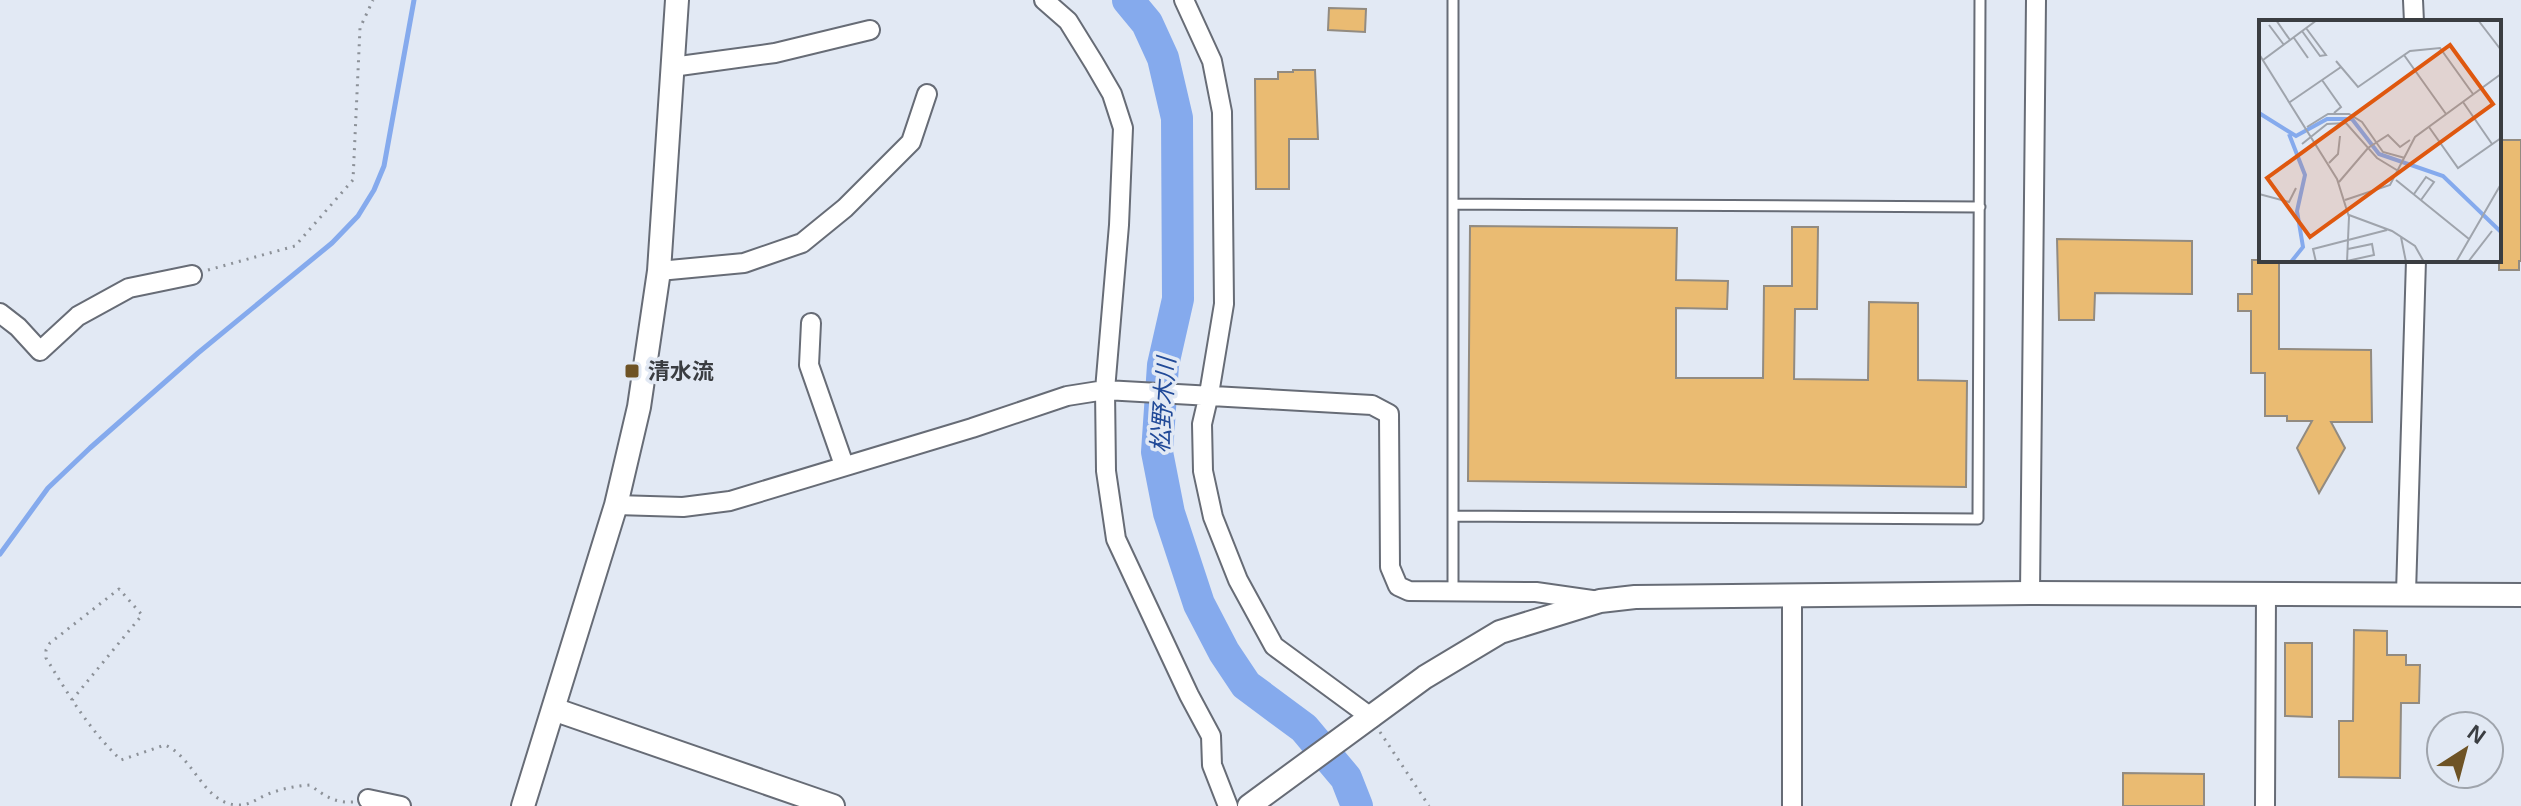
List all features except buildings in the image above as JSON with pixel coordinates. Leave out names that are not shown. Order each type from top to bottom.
[{"type":"street","points":[[523,806],[616,505],[643,386],[659,271],[677,0]]},
{"type":"street","points":[[1044,0],[1068,21],[1088,52],[1112,94],[1123,128],[1119,225],[1105,390],[1106,471],[1116,539],[1176,669],[1211,736],[1212,765],[1228,806]]},
{"type":"street","points":[[1184,0],[1212,61],[1222,112],[1224,304],[1202,424],[1203,471],[1213,517],[1245,594],[1274,646],[1368,720]]},
{"type":"street","points":[[2030,593],[2036,0]]},
{"type":"street","points":[[2413,0],[2414,20]]},
{"type":"street","points":[[672,67],[775,53],[870,30]]},
{"type":"street","points":[[659,271],[744,263],[802,243],[845,208],[911,142],[927,94]]},
{"type":"street","points":[[2406,593],[2416,262]]},
{"type":"street","points":[[0,313],[40,351],[78,316],[129,288],[192,275]]},
{"type":"street","points":[[811,323],[809,365],[844,465]]},
{"type":"street","points":[[616,505],[683,507],[730,501],[1067,396],[1105,390],[1372,405],[1389,414],[1390,567],[1398,586],[1409,591],[1536,592],[1600,601]]},
{"type":"street","points":[[1249,806],[1425,677],[1500,632],[1600,601],[1635,597],[2030,593],[2521,595]]},
{"type":"street","points":[[2265,806],[2266,594]]},
{"type":"street","points":[[1792,596],[1792,806]]},
{"type":"street","points":[[553,709],[833,806]]},
{"type":"street","points":[[368,799],[401,806]]},
{"type":"lane","points":[[1453,0],[1453,592]]},
{"type":"lane","points":[[1453,516],[1978,519],[1980,0]]},
{"type":"lane","points":[[1453,204],[1980,207]]},
{"type":"path","points":[[192,275],[295,246],[353,180],[360,28],[373,0]]},
{"type":"path","points":[[72,700],[142,615],[119,589],[50,643],[46,658],[72,700],[89,724],[121,760],[165,745],[174,749],[220,800],[237,805],[253,803],[274,792],[310,785],[339,802],[368,799]]},
{"type":"path","points":[[1368,720],[1429,806]]},
{"type":"waterway","points":[[0,554],[48,488],[90,448],[198,353],[332,243],[358,216],[384,166],[414,0]]},
{"type":"waterway","name":"松野木川","points":[[1128,0],[1147,23],[1163,58],[1177,118],[1178,299],[1163,365],[1157,452],[1169,513],[1199,604],[1224,652],[1246,685],[1304,728],[1346,778],[1357,806]]},
{"type":"place","name":"清水流","points":[[632,371]]}]
